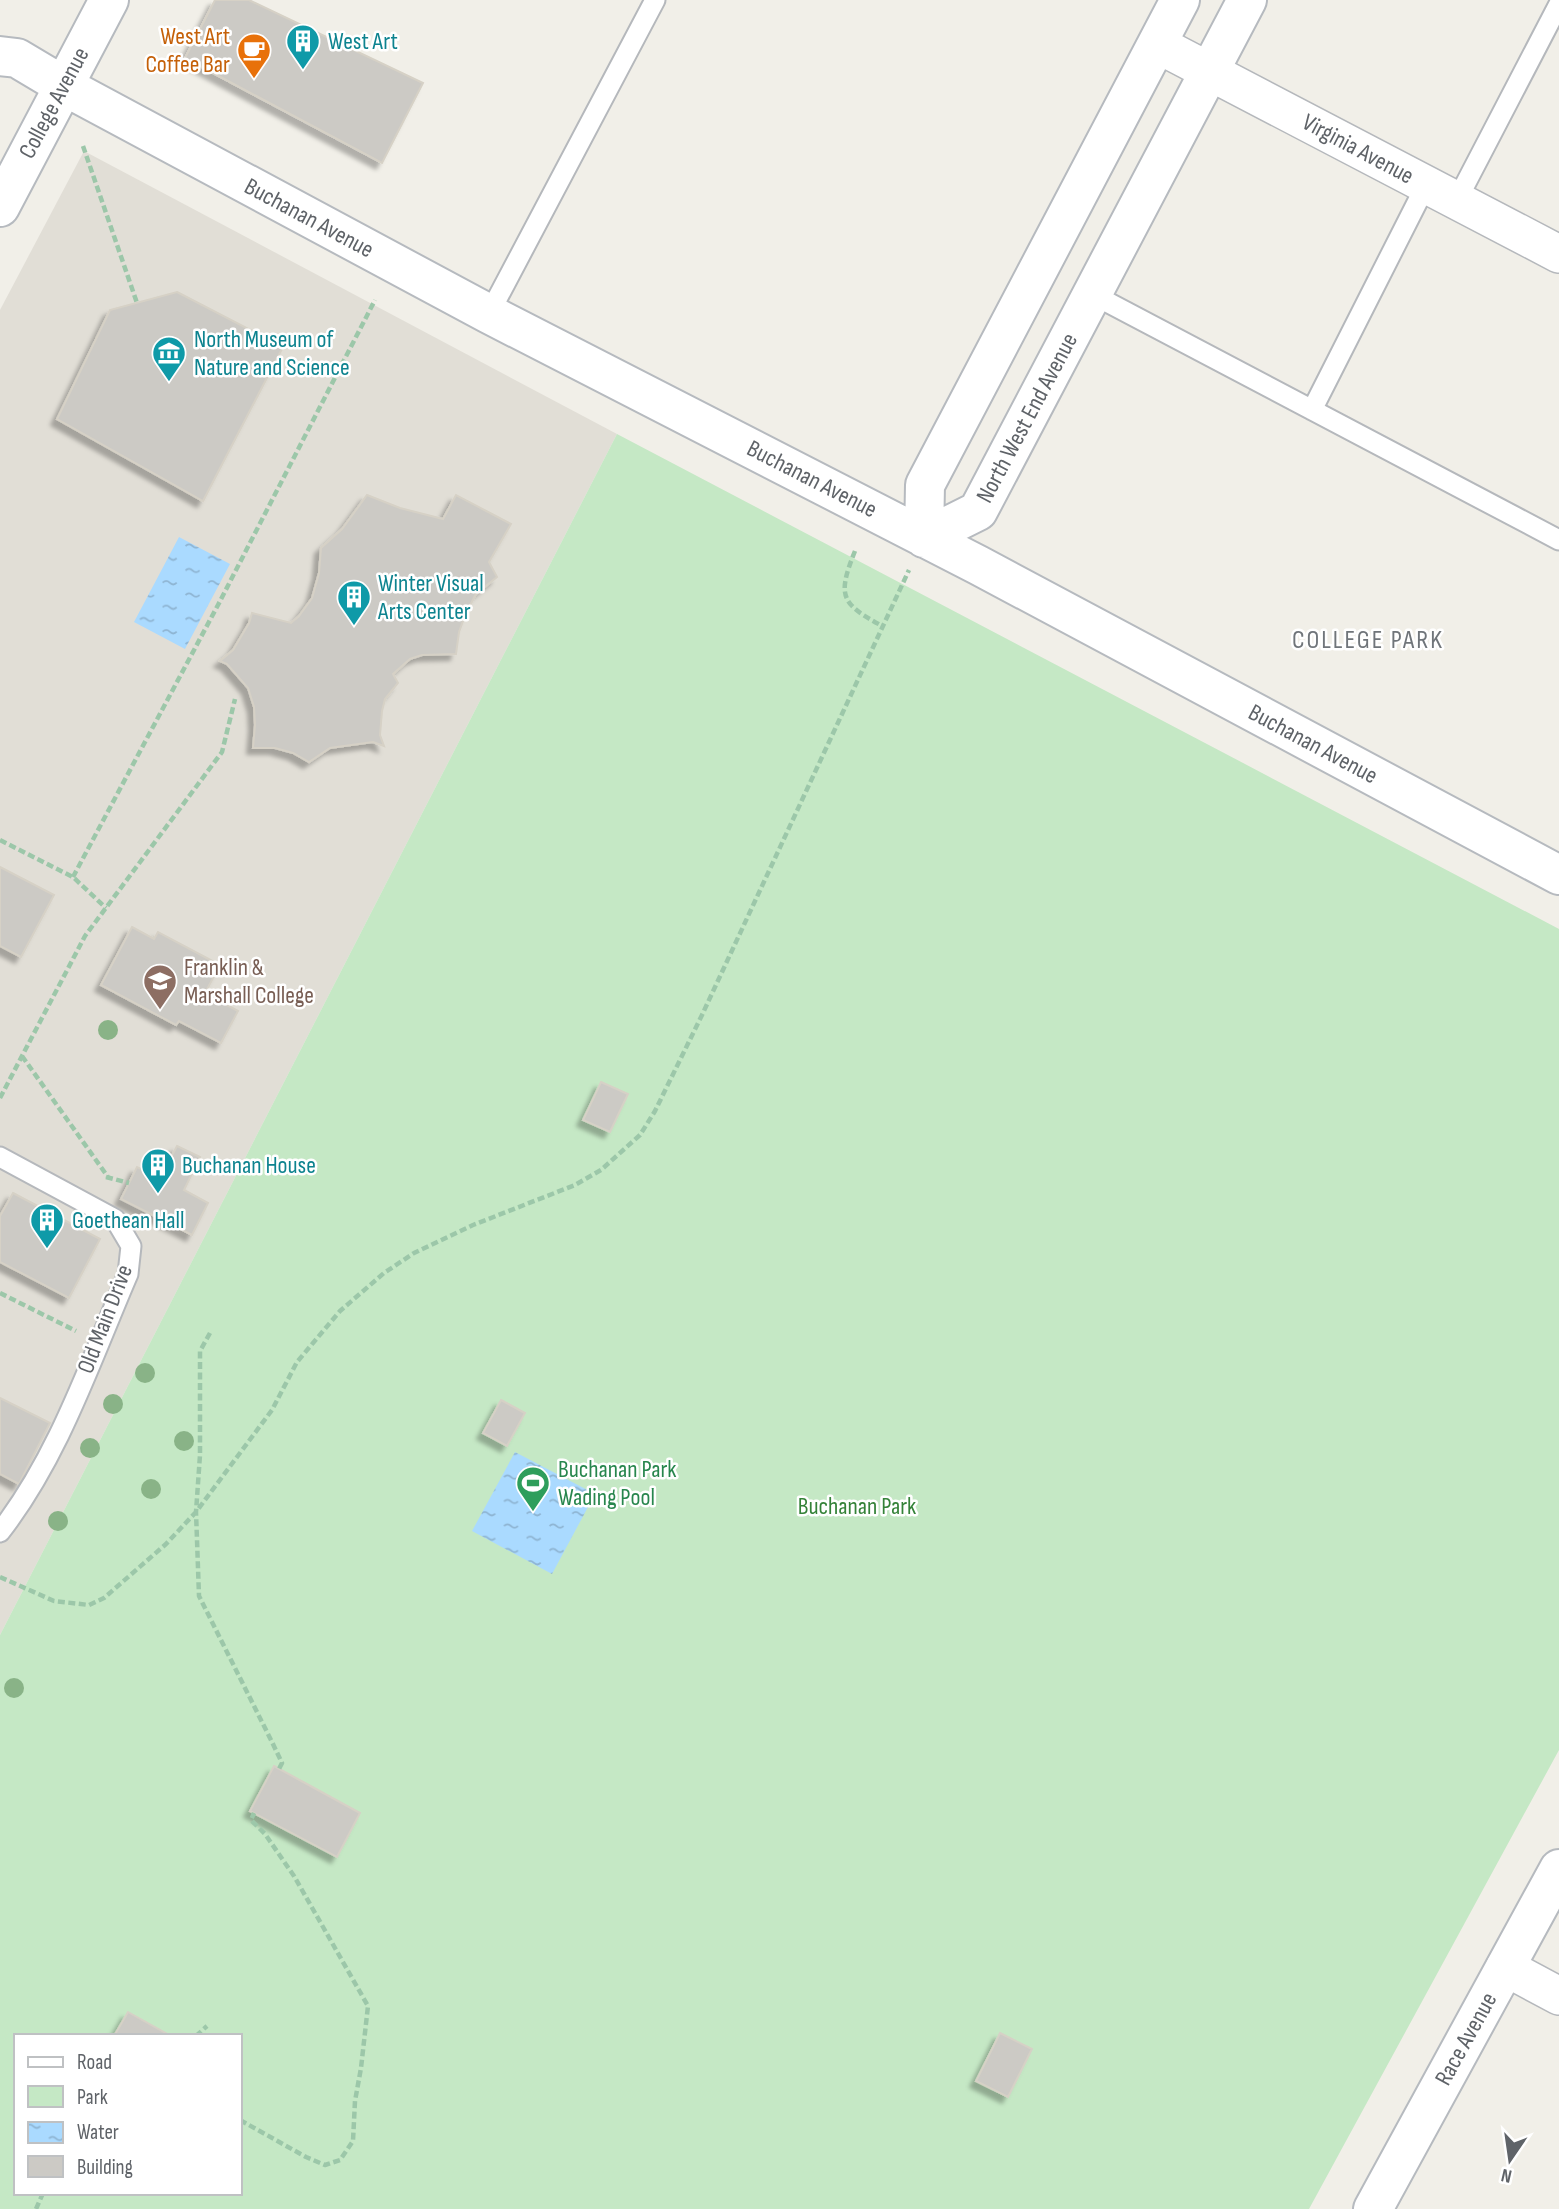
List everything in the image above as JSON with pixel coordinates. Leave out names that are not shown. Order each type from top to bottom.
[{"type":"street","name":"College Avenue","points":[[0,207],[109,0]]},
{"type":"street","points":[[924,538],[926,485],[1180,0]]},
{"type":"street","name":"North West End Avenue","points":[[924,538],[978,511],[1247,0]]},
{"type":"street","name":"Virginia Avenue","points":[[1157,44],[1559,254]]},
{"type":"street","name":"Buchanan Avenue","points":[[0,56],[17,58],[64,86],[489,314],[924,538],[1559,875]]},
{"type":"street","name":"Race Avenue","points":[[1373,2209],[1559,1869]]},
{"type":"street","points":[[1505,1967],[1559,1996]]},
{"type":"lane","points":[[489,314],[654,0]]},
{"type":"lane","points":[[1312,410],[1441,192],[1559,4]]},
{"type":"lane","points":[[1092,294],[1559,540]]},
{"type":"lane","name":"Old Main Drive","points":[[0,1157],[115,1219],[131,1246],[128,1274],[51,1455],[0,1532]]},
{"type":"path","points":[[83,146],[137,303]]},
{"type":"path","points":[[73,877],[375,300]]},
{"type":"path","points":[[0,1577],[54,1601],[89,1605],[104,1598],[166,1544],[196,1512],[272,1410],[297,1363],[340,1311],[384,1273],[414,1253],[473,1225],[584,1180],[601,1170],[640,1135],[660,1101],[924,538]]},
{"type":"path","points":[[855,551],[845,575],[844,589],[847,600],[857,612],[884,627]]},
{"type":"path","points":[[0,1098],[85,936],[222,752],[235,699]]},
{"type":"path","points":[[0,840],[73,877],[106,908]]},
{"type":"path","points":[[22,1056],[108,1177]]},
{"type":"path","points":[[0,1293],[61,1324]]},
{"type":"path","points":[[210,1333],[200,1351],[200,1455],[196,1512],[199,1596],[282,1763],[279,1769]]},
{"type":"path","points":[[242,2121],[284,2147],[326,2165],[340,2160],[353,2141],[355,2101],[368,2006],[294,1876],[265,1834],[251,1820],[254,1813]]},
{"type":"path","points":[[198,2034],[207,2026]]},
{"type":"shaded area","name":"Franklin & Marshall College","points":[[84,151],[617,434],[0,1635],[0,310]]},
{"type":"green space","name":"Buchanan Park","points":[[617,434],[1559,929],[1559,1750],[1309,2209],[0,2209],[0,1635]]},
{"type":"water","points":[[179,537],[230,564],[185,649],[134,622]]},
{"type":"water","name":"Buchanan Park Wading Pool","points":[[515,1452],[595,1494],[552,1574],[472,1531]]},
{"type":"building","name":"West Art","points":[[215,0],[249,0],[423,83],[382,163],[185,58]]},
{"type":"building","name":"North Museum of Nature and Science","points":[[177,292],[283,347],[203,501],[57,419],[110,310]]},
{"type":"building","name":"Winter Visual Arts Center","points":[[367,495],[400,508],[443,519],[456,495],[511,524],[489,562],[497,577],[476,594],[459,632],[456,654],[422,655],[410,659],[393,674],[398,683],[385,699],[382,711],[380,735],[384,746],[373,742],[330,748],[309,762],[293,753],[275,748],[253,748],[254,707],[248,688],[227,664],[220,661],[233,650],[252,613],[291,623],[299,616],[312,598],[319,573],[321,548],[342,529]]},
{"type":"building","points":[[0,867],[54,895],[21,957],[0,946]]},
{"type":"building","points":[[132,927],[154,939],[158,932],[220,965],[205,993],[238,1011],[221,1043],[179,1021],[176,1025],[101,985]]},
{"type":"building","points":[[601,1082],[628,1094],[610,1132],[583,1120]]},
{"type":"building","name":"Buchanan House","points":[[177,1146],[200,1157],[184,1190],[208,1203],[192,1235],[121,1199],[137,1167],[160,1178]]},
{"type":"building","name":"Goethean Hall","points":[[13,1193],[100,1239],[69,1298],[0,1262],[0,1216]]},
{"type":"building","points":[[0,1398],[50,1423],[19,1484],[0,1474]]},
{"type":"building","points":[[501,1400],[525,1413],[507,1446],[483,1433]]},
{"type":"building","points":[[274,1766],[360,1813],[337,1857],[250,1811]]},
{"type":"building","points":[[128,2012],[167,2034],[115,2034]]},
{"type":"building","points":[[1000,2033],[1032,2049],[1008,2097],[976,2081]]},
{"type":"place","name":"West Art","points":[[303,71]]},
{"type":"place","name":"West Art Coffee Bar","points":[[254,80]]},
{"type":"place","name":"North Museum of Nature and Science","points":[[169,383]]},
{"type":"place","name":"Winter Visual Arts Center","points":[[354,627]]},
{"type":"place","name":"Franklin & Marshall College","points":[[160,1011]]},
{"type":"place","name":"Buchanan House","points":[[158,1195]]},
{"type":"place","name":"Goethean Hall","points":[[47,1250]]},
{"type":"place","name":"Buchanan Park Wading Pool","points":[[533,1513]]},
{"type":"district","name":"COLLEGE PARK","points":[[1368,640]]}]
